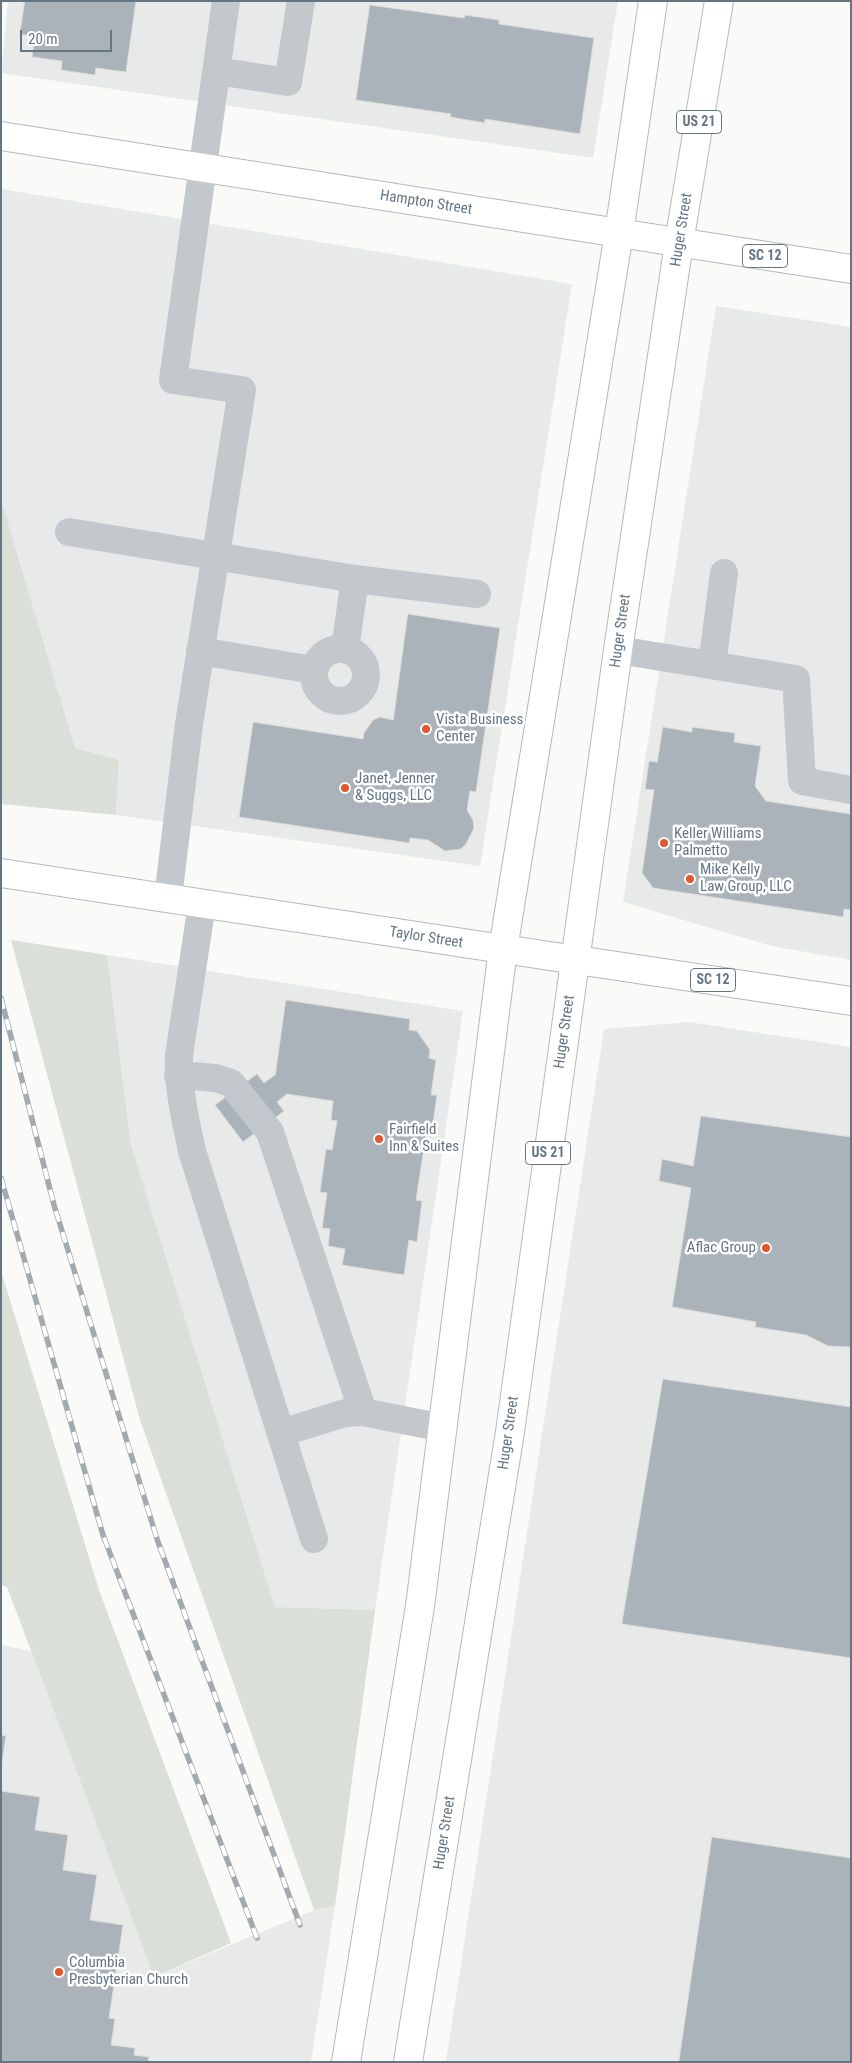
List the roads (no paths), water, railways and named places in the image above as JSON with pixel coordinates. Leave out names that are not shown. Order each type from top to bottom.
[{"type":"main road","points":[[346,2062],[420,1606],[503,950],[619,233],[652,1]]},
{"type":"main road","name":"Huger Street","points":[[408,2062],[510,1432],[618,650],[679,243],[719,1]]},
{"type":"main road","name":"Hampton Street","points":[[1,136],[202,169],[851,269]]},
{"type":"main road","name":"Taylor Street","points":[[1,873],[83,884],[575,961],[851,1000]]},
{"type":"lane","points":[[168,898],[200,651],[242,390],[173,380],[226,1]]},
{"type":"lane","points":[[216,70],[288,82],[301,1]]},
{"type":"lane","points":[[69,532],[355,579],[477,594]]},
{"type":"lane","points":[[712,665],[724,573]]},
{"type":"lane","points":[[345,649],[355,579]]},
{"type":"lane","points":[[336,648],[345,649],[354,652],[365,666],[365,684],[353,698],[345,701],[328,699],[316,687],[313,670],[321,655],[336,648]]},
{"type":"lane","points":[[618,650],[796,679],[802,781],[851,790]]},
{"type":"lane","points":[[200,651],[313,670]]},
{"type":"lane","points":[[202,904],[179,1055],[178,1075],[184,1117],[192,1151],[314,1538]]},
{"type":"lane","points":[[178,1075],[216,1078],[231,1083],[270,1132],[363,1412]]},
{"type":"lane","points":[[281,1433],[345,1413],[363,1412],[443,1428]]},
{"type":"railway","points":[[1,998],[54,1205],[158,1542],[300,1925]]},
{"type":"railway","points":[[1,1178],[103,1535],[257,1938]]},
{"type":"place","name":"Vista Business Center","points":[[426,729]]},
{"type":"place","name":"Janet, Jenner & Suggs, LLC","points":[[345,788]]},
{"type":"place","name":"Keller Williams Palmetto","points":[[664,843]]},
{"type":"place","name":"Mike Kelly Law Group, LLC","points":[[690,879]]},
{"type":"place","name":"Fairfield Inn & Suites","points":[[379,1139]]},
{"type":"place","name":"Aflac Group","points":[[766,1248]]},
{"type":"place","name":"Columbia Presbyterian Church","points":[[59,1972]]}]
